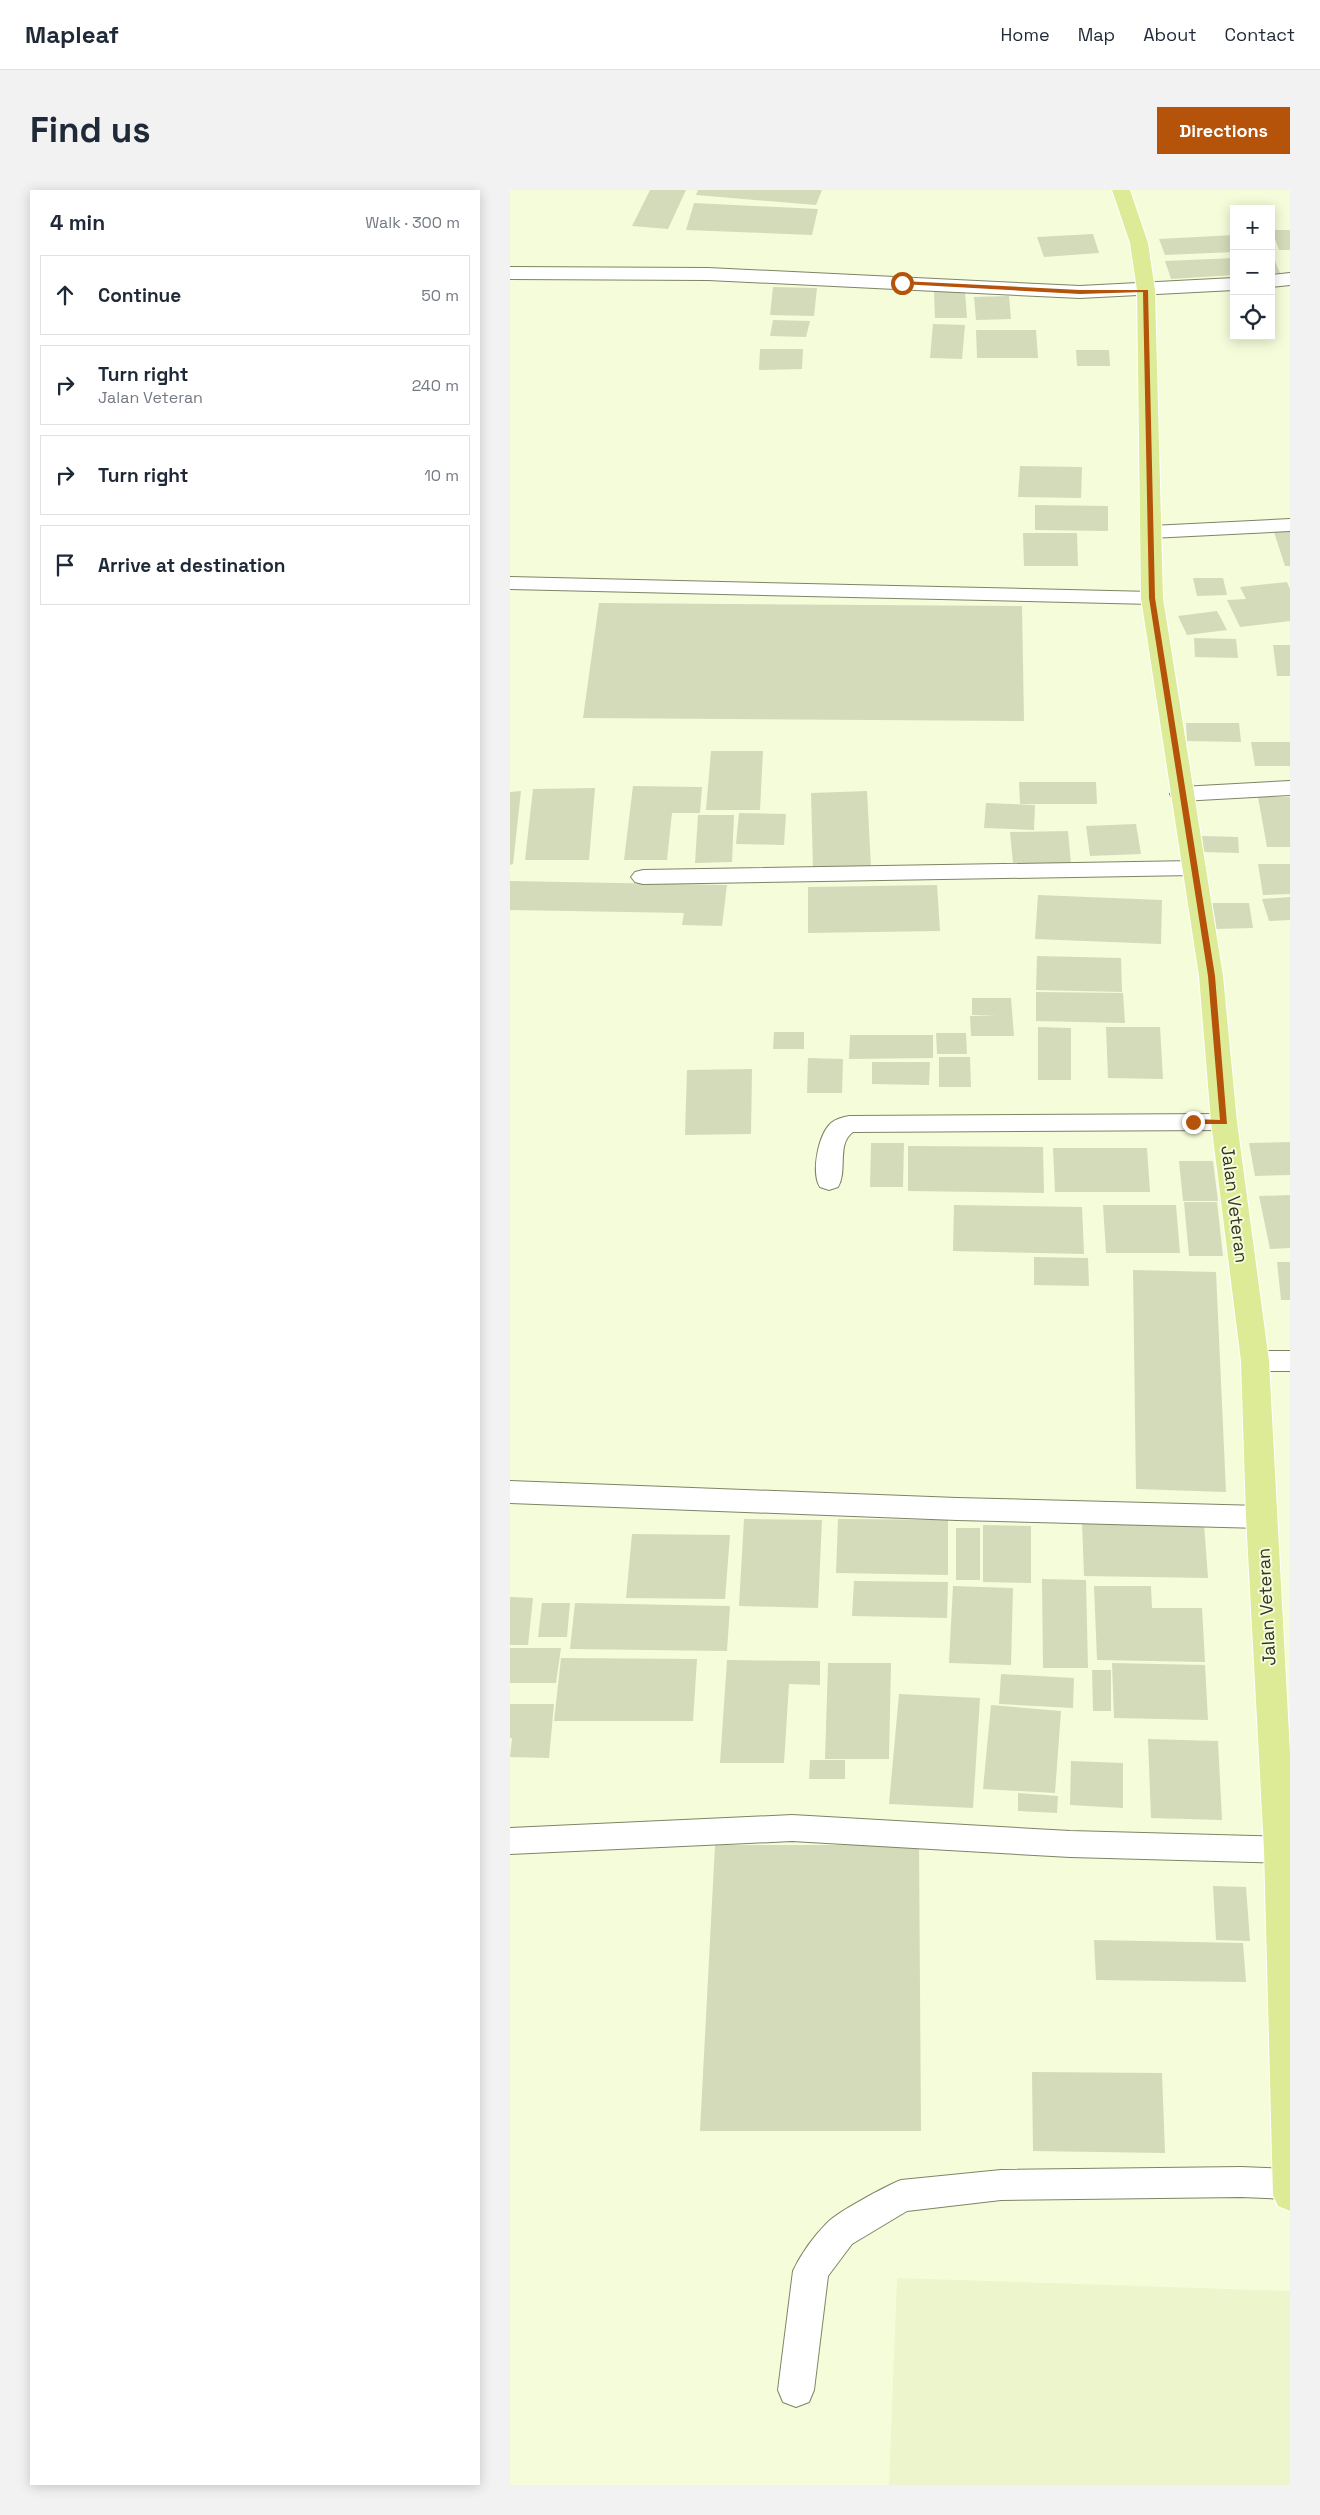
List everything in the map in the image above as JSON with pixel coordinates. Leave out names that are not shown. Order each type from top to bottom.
[{"type":"main road","name":"Jalan Veteran","points":[[1122,190],[1139,242],[1146,290],[1152,598],[1211,976],[1224,1122],[1255,1361],[1261,1517],[1285,1849],[1289,2189]]},
{"type":"street","points":[[510,273],[708,274],[1080,292],[1230,284]]},
{"type":"street","points":[[1275,281],[1290,279]]},
{"type":"street","points":[[1151,532],[1290,526]]},
{"type":"street","points":[[510,583],[1152,598]]},
{"type":"street","points":[[1182,794],[1290,788]]},
{"type":"street","points":[[643,877],[1194,868]]},
{"type":"street","points":[[829,1181],[834,1134],[842,1126],[849,1124],[1224,1122]]},
{"type":"street","points":[[1255,1361],[1290,1361]]},
{"type":"street","points":[[510,1492],[947,1509],[1261,1517]]},
{"type":"street","points":[[510,1841],[792,1828],[1070,1844],[1285,1849]]},
{"type":"street","points":[[796,2390],[811,2271],[840,2233],[901,2196],[1001,2186],[1240,2182],[1289,2189]]},
{"type":"shaded area","points":[[897,2278],[1290,2291],[1290,2485],[889,2485]]},
{"type":"building","points":[[650,190],[686,190],[668,229],[632,226]]},
{"type":"building","points":[[698,190],[822,190],[816,205],[696,195]]},
{"type":"building","points":[[694,203],[818,209],[812,235],[686,230]]},
{"type":"building","points":[[1275,230],[1290,230],[1290,250],[1279,250],[1275,239]]},
{"type":"building","points":[[1093,234],[1099,253],[1044,257],[1037,237]]},
{"type":"building","points":[[1230,235],[1230,252],[1165,255],[1159,239]]},
{"type":"building","points":[[1230,258],[1230,275],[1171,279],[1165,261]]},
{"type":"building","points":[[1275,261],[1280,273],[1275,273]]},
{"type":"building","points":[[773,287],[817,288],[814,316],[770,315]]},
{"type":"building","points":[[934,292],[965,292],[967,318],[935,318]]},
{"type":"building","points":[[1009,296],[1011,319],[976,320],[974,297]]},
{"type":"building","points":[[773,320],[810,321],[806,337],[770,336]]},
{"type":"building","points":[[933,324],[965,325],[962,359],[930,358]]},
{"type":"building","points":[[976,330],[1036,330],[1038,358],[977,358]]},
{"type":"building","points":[[760,349],[803,349],[802,369],[759,370]]},
{"type":"building","points":[[1076,350],[1109,350],[1110,366],[1077,366]]},
{"type":"building","points":[[1020,466],[1082,467],[1081,498],[1018,497]]},
{"type":"building","points":[[1035,505],[1108,506],[1108,531],[1035,530]]},
{"type":"building","points":[[1290,531],[1290,566],[1285,566],[1274,532]]},
{"type":"building","points":[[1023,533],[1077,533],[1078,566],[1024,566]]},
{"type":"building","points":[[1193,578],[1223,578],[1227,595],[1197,596]]},
{"type":"building","points":[[1287,582],[1290,589],[1290,621],[1240,627],[1227,600],[1246,599],[1240,587]]},
{"type":"building","points":[[599,603],[1022,606],[1024,721],[583,718]]},
{"type":"building","points":[[1217,611],[1227,630],[1187,635],[1178,616]]},
{"type":"building","points":[[1194,638],[1236,639],[1238,658],[1195,657]]},
{"type":"building","points":[[1273,645],[1290,645],[1290,676],[1277,676]]},
{"type":"building","points":[[1186,723],[1239,723],[1241,742],[1187,741]]},
{"type":"building","points":[[1251,742],[1290,742],[1290,766],[1255,766]]},
{"type":"building","points":[[711,751],[763,751],[760,810],[706,810]]},
{"type":"building","points":[[1019,782],[1096,782],[1097,804],[1020,804]]},
{"type":"building","points":[[633,786],[702,787],[700,813],[672,813],[667,860],[624,860]]},
{"type":"building","points":[[595,788],[589,860],[525,860],[533,789]]},
{"type":"building","points":[[521,791],[513,864],[510,865],[510,792]]},
{"type":"building","points":[[867,791],[871,867],[813,868],[811,793]]},
{"type":"building","points":[[1258,797],[1290,797],[1290,847],[1267,847]]},
{"type":"building","points":[[986,803],[1035,805],[1034,830],[984,828]]},
{"type":"building","points":[[739,813],[786,814],[784,845],[736,844]]},
{"type":"building","points":[[698,815],[734,815],[732,862],[695,863]]},
{"type":"building","points":[[1136,824],[1141,854],[1090,856],[1086,826]]},
{"type":"building","points":[[1068,831],[1071,864],[1013,864],[1010,832]]},
{"type":"building","points":[[1202,836],[1238,837],[1239,853],[1203,852]]},
{"type":"building","points":[[1258,864],[1290,864],[1290,894],[1263,895]]},
{"type":"building","points":[[510,881],[727,885],[722,926],[682,925],[684,913],[510,910]]},
{"type":"building","points":[[937,885],[940,931],[808,933],[808,887]]},
{"type":"building","points":[[1038,895],[1162,900],[1161,944],[1035,939]]},
{"type":"building","points":[[1290,897],[1290,920],[1269,921],[1262,899]]},
{"type":"building","points":[[1212,903],[1249,903],[1253,928],[1216,929]]},
{"type":"building","points":[[1037,956],[1121,958],[1122,992],[1036,990]]},
{"type":"building","points":[[1036,992],[1123,993],[1125,1023],[1036,1021]]},
{"type":"building","points":[[972,998],[1011,998],[1014,1036],[971,1036],[970,1016],[997,1016],[972,1015]]},
{"type":"building","points":[[1038,1027],[1071,1028],[1071,1080],[1038,1080]]},
{"type":"building","points":[[1106,1027],[1160,1027],[1163,1079],[1108,1078]]},
{"type":"building","points":[[774,1032],[804,1032],[804,1049],[773,1049]]},
{"type":"building","points":[[936,1033],[966,1033],[967,1054],[937,1054]]},
{"type":"building","points":[[850,1035],[933,1035],[933,1058],[849,1059]]},
{"type":"building","points":[[939,1057],[970,1057],[971,1087],[939,1087]]},
{"type":"building","points":[[808,1058],[843,1059],[842,1093],[807,1093]]},
{"type":"building","points":[[872,1062],[930,1062],[929,1085],[872,1084]]},
{"type":"building","points":[[752,1069],[751,1134],[685,1135],[687,1070]]},
{"type":"building","points":[[1290,1142],[1290,1175],[1255,1176],[1249,1143]]},
{"type":"building","points":[[871,1143],[904,1143],[903,1187],[870,1187]]},
{"type":"building","points":[[908,1146],[1043,1147],[1044,1193],[908,1191]]},
{"type":"building","points":[[1053,1148],[1147,1148],[1150,1192],[1055,1192]]},
{"type":"building","points":[[1179,1161],[1213,1161],[1218,1201],[1183,1201]]},
{"type":"building","points":[[1290,1195],[1290,1248],[1270,1249],[1259,1196]]},
{"type":"building","points":[[1184,1202],[1217,1202],[1223,1256],[1189,1256]]},
{"type":"building","points":[[954,1205],[1082,1207],[1084,1254],[953,1251]]},
{"type":"building","points":[[1103,1205],[1176,1205],[1180,1253],[1106,1253]]},
{"type":"building","points":[[1034,1257],[1088,1258],[1089,1286],[1034,1285]]},
{"type":"building","points":[[1277,1262],[1290,1262],[1290,1300],[1281,1300]]},
{"type":"building","points":[[1133,1270],[1216,1272],[1226,1492],[1136,1489]]},
{"type":"building","points":[[744,1519],[822,1520],[818,1608],[739,1606]]},
{"type":"building","points":[[838,1519],[948,1520],[948,1575],[836,1573]]},
{"type":"building","points":[[1082,1522],[1204,1524],[1208,1578],[1084,1576]]},
{"type":"building","points":[[983,1525],[1031,1526],[1031,1583],[983,1582]]},
{"type":"building","points":[[956,1528],[980,1528],[980,1580],[956,1580]]},
{"type":"building","points":[[632,1534],[730,1535],[725,1599],[626,1598]]},
{"type":"building","points":[[1042,1579],[1086,1580],[1088,1668],[1043,1668]]},
{"type":"building","points":[[854,1581],[948,1582],[947,1618],[852,1616]]},
{"type":"building","points":[[953,1586],[1013,1588],[1011,1665],[949,1663]]},
{"type":"building","points":[[1094,1586],[1151,1586],[1152,1608],[1202,1608],[1205,1662],[1097,1660]]},
{"type":"building","points":[[510,1597],[533,1598],[528,1645],[510,1645]]},
{"type":"building","points":[[542,1603],[570,1603],[567,1637],[538,1637]]},
{"type":"building","points":[[575,1603],[730,1606],[727,1651],[570,1649]]},
{"type":"building","points":[[510,1648],[561,1648],[556,1683],[510,1683]]},
{"type":"building","points":[[561,1658],[697,1659],[693,1721],[554,1721]]},
{"type":"building","points":[[727,1660],[820,1661],[820,1685],[789,1684],[784,1763],[720,1763]]},
{"type":"building","points":[[828,1663],[891,1663],[889,1759],[825,1759]]},
{"type":"building","points":[[1112,1663],[1205,1665],[1208,1720],[1114,1718]]},
{"type":"building","points":[[1092,1670],[1111,1670],[1111,1711],[1093,1711]]},
{"type":"building","points":[[1001,1674],[1074,1678],[1073,1708],[999,1704]]},
{"type":"building","points":[[899,1694],[980,1698],[973,1808],[889,1804]]},
{"type":"building","points":[[510,1704],[554,1704],[549,1758],[510,1757],[512,1738],[510,1738]]},
{"type":"building","points":[[991,1705],[1061,1711],[1055,1793],[983,1789]]},
{"type":"building","points":[[1148,1739],[1218,1741],[1222,1820],[1151,1818]]},
{"type":"building","points":[[810,1760],[845,1760],[845,1779],[809,1779]]},
{"type":"building","points":[[1071,1761],[1123,1763],[1123,1808],[1070,1805]]},
{"type":"building","points":[[1018,1793],[1058,1796],[1057,1813],[1018,1811]]},
{"type":"building","points":[[715,1845],[919,1845],[921,2131],[700,2131]]},
{"type":"building","points":[[1213,1886],[1246,1887],[1250,1941],[1216,1940]]},
{"type":"building","points":[[1094,1940],[1243,1943],[1246,1982],[1096,1980]]},
{"type":"building","points":[[1032,2072],[1162,2073],[1165,2153],[1033,2151]]},
{"type":"route","points":[[902,283],[1080,292],[1146,290],[1152,598],[1211,976],[1224,1122],[1193,1122]]}]
